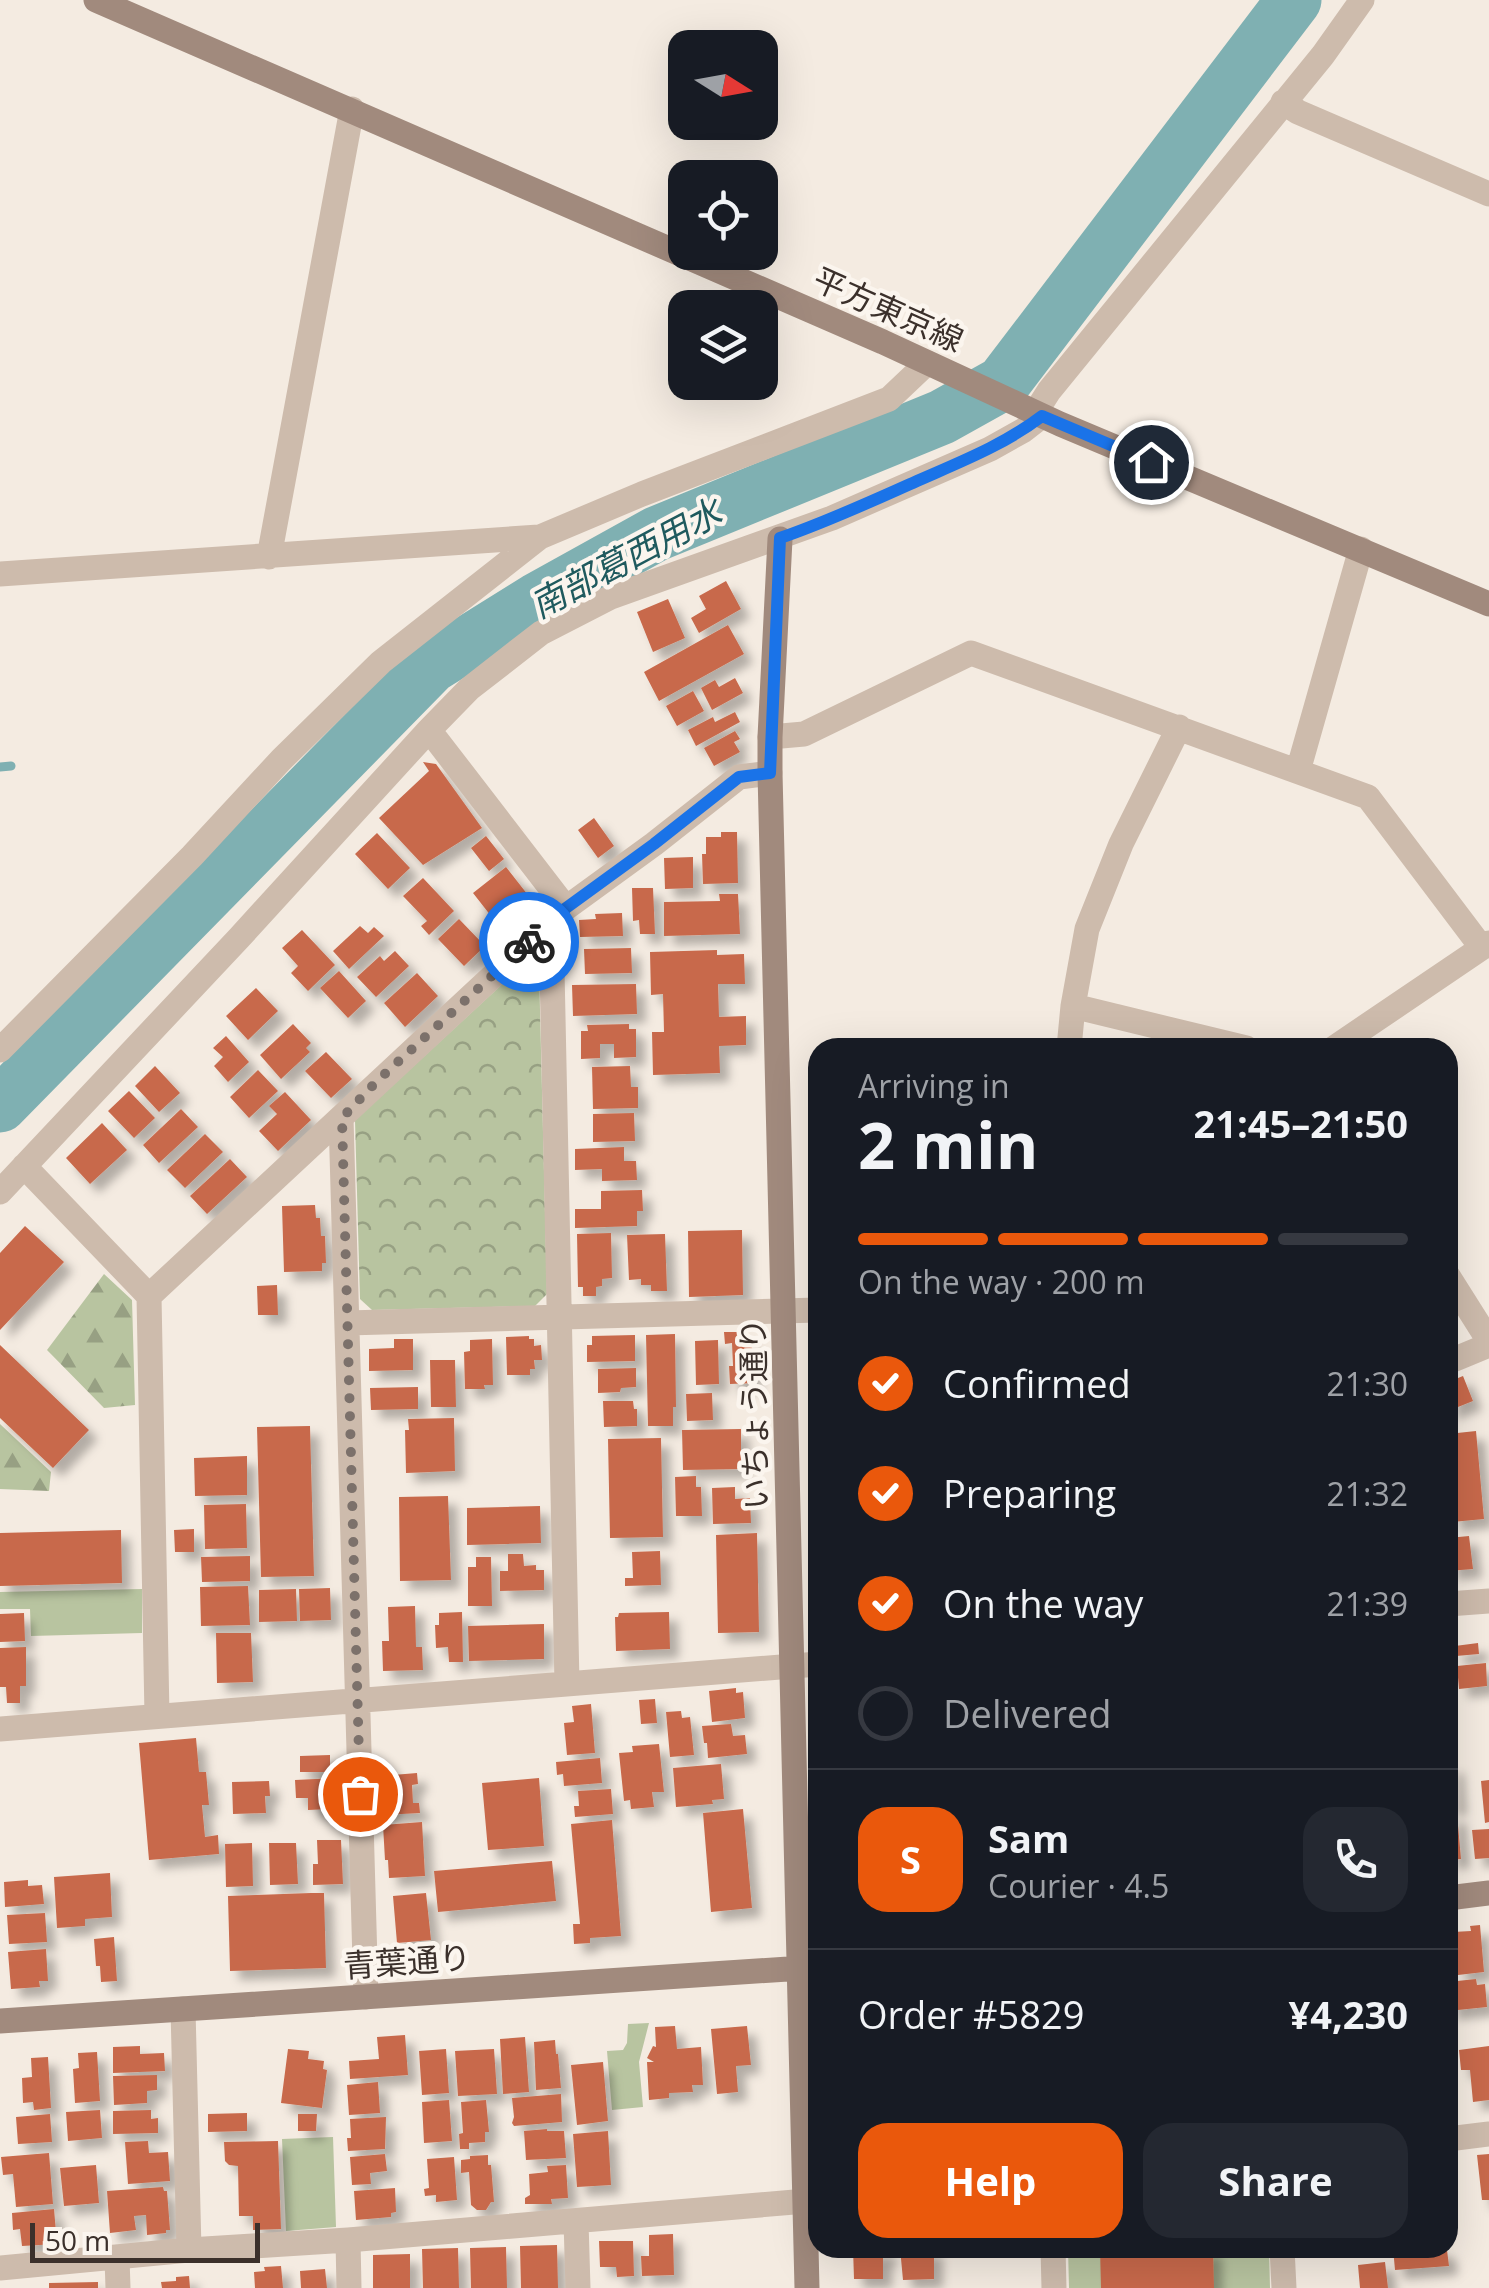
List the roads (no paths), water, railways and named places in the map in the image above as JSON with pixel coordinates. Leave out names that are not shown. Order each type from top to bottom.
[{"type":"street","name":"平方東京線","points":[[96,0],[352,109],[1033,412],[1489,604]]},
{"type":"street","points":[[0,1192],[429,730],[469,689],[541,633],[611,597],[832,518],[990,449],[1024,430],[1049,391],[1324,55],[1362,0]]},
{"type":"street","points":[[1284,102],[1298,112],[1489,194]]},
{"type":"street","points":[[269,558],[352,109]]},
{"type":"street","points":[[0,1050],[380,662],[540,537],[889,400],[927,363]]},
{"type":"street","points":[[0,574],[540,537]]},
{"type":"street","name":"いちょう通り","points":[[780,538],[770,773],[784,1311],[805,1665],[808,1968]]},
{"type":"street","points":[[1298,771],[1360,549]]},
{"type":"street","points":[[770,737],[804,734],[971,653],[1368,796],[1485,945],[1349,1038]]},
{"type":"street","points":[[1071,1038],[1088,929],[1121,844],[1179,727]]},
{"type":"street","points":[[429,730],[558,915],[567,1684]]},
{"type":"street","points":[[149,1296],[558,915],[739,777],[770,773]]},
{"type":"street","points":[[1073,1006],[1205,1038]]},
{"type":"street","points":[[0,1020],[33,1018]]},
{"type":"street","points":[[342,1118],[366,1998]]},
{"type":"street","points":[[24,1166],[149,1296],[157,1716]]},
{"type":"street","points":[[1458,1292],[1489,1343],[1458,1357]]},
{"type":"street","points":[[347,1323],[808,1310]]},
{"type":"street","points":[[1458,1603],[1489,1600]]},
{"type":"street","points":[[0,1729],[805,1665]]},
{"type":"street","points":[[1458,1897],[1489,1893]]},
{"type":"street","name":"青葉通り","points":[[0,2022],[808,1968]]},
{"type":"street","points":[[183,2009],[189,2250]]},
{"type":"street","points":[[1458,2137],[1489,2134]]},
{"type":"street","points":[[0,2268],[808,2201]]},
{"type":"street","points":[[576,2221],[578,2288]]},
{"type":"street","points":[[348,2240],[349,2288]]},
{"type":"street","name":"いちょう通り","points":[[806,2288],[808,2253]]},
{"type":"street","points":[[117,2258],[118,2288]]},
{"type":"street","points":[[1054,2258],[1054,2288]]},
{"type":"street","points":[[1282,2258],[1284,2288]]},
{"type":"waterway","name":"南部葛西用水","points":[[0,1105],[431,666],[537,600],[656,534],[942,417],[1003,383],[1294,0]]},
{"type":"waterway","points":[[0,767],[11,766]]}]
